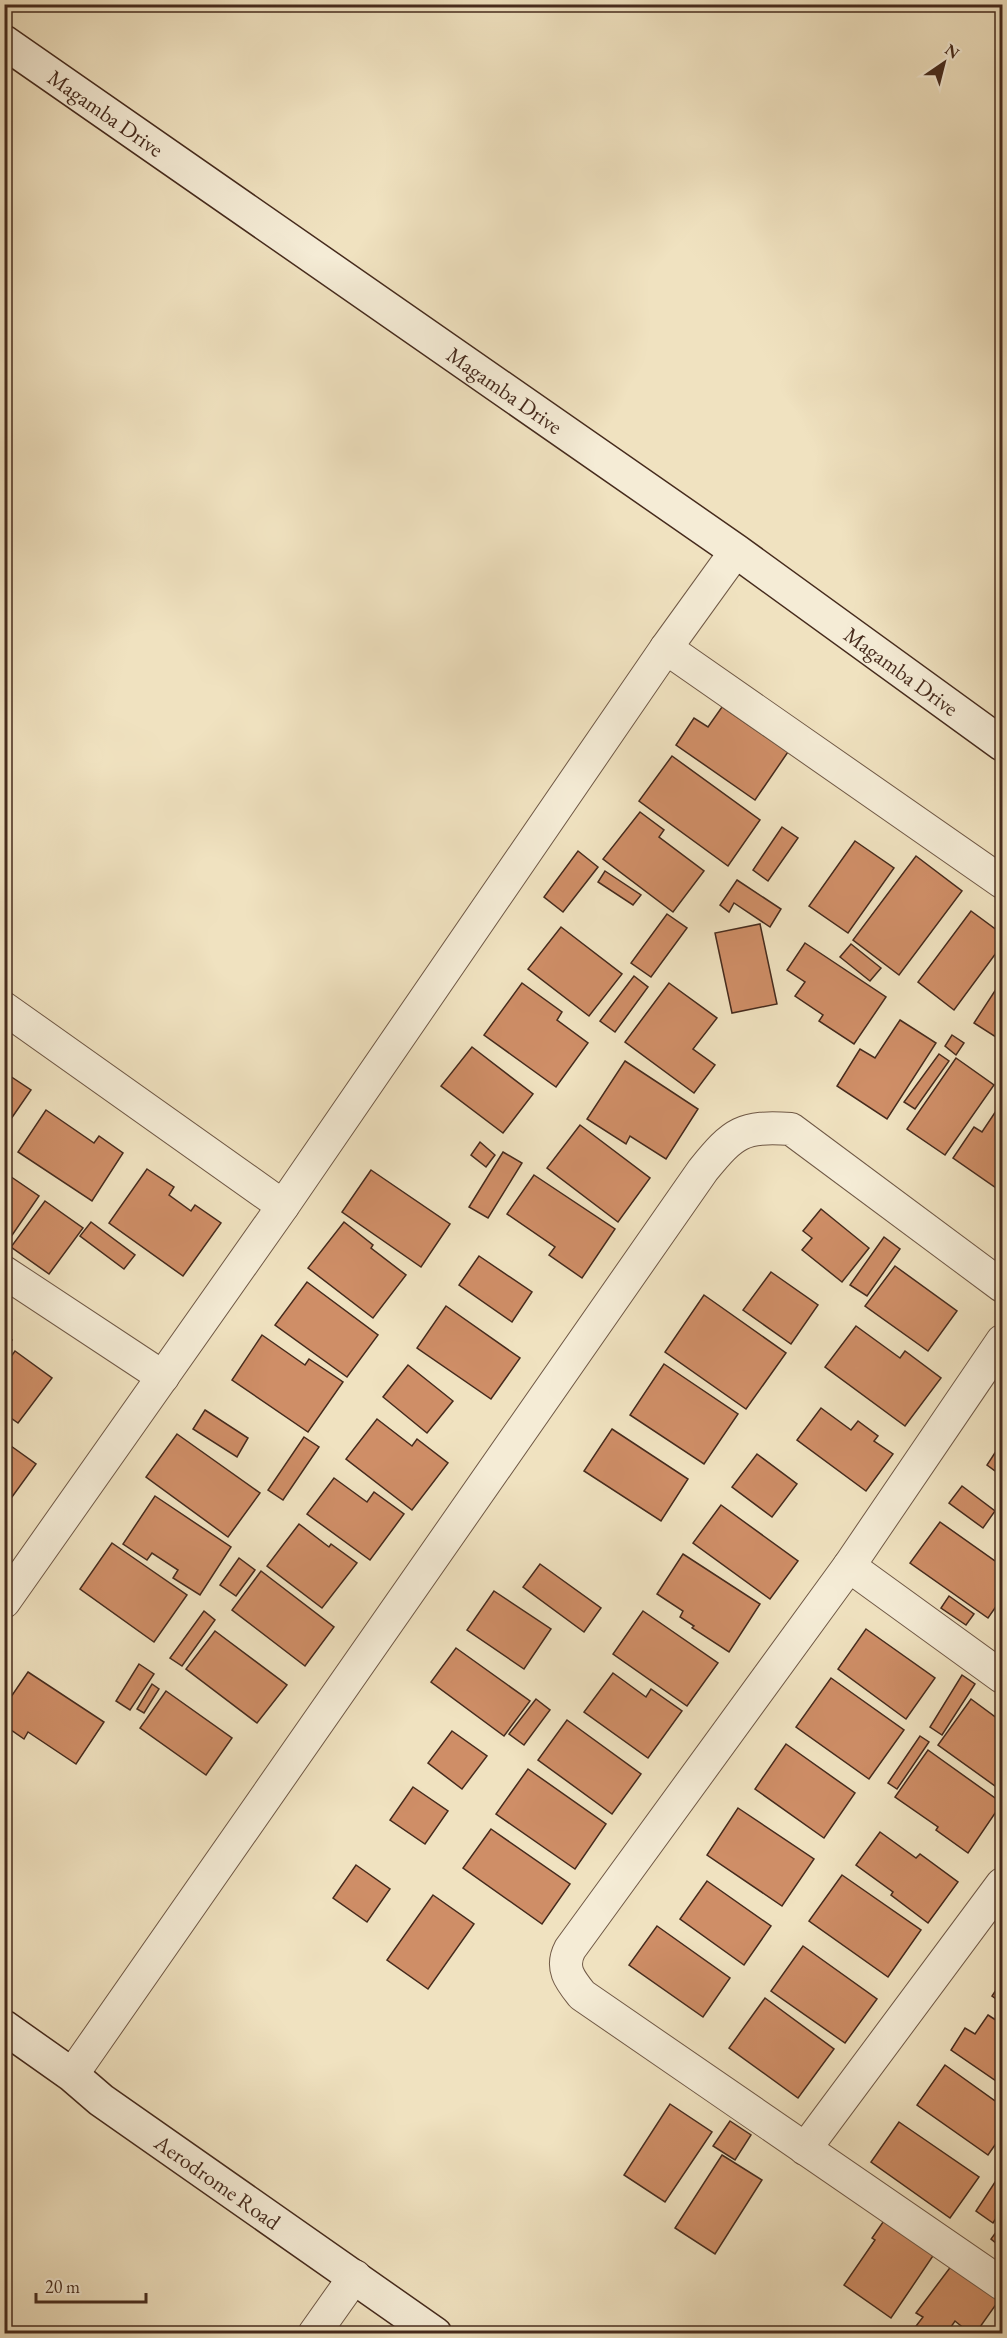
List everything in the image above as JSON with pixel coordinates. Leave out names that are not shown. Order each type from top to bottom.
[{"type":"street","name":"Magamba Drive","points":[[4,42],[736,551],[1002,744]]},
{"type":"street","points":[[4,1602],[15,1565],[163,1377],[666,648],[736,551]]},
{"type":"street","points":[[666,648],[1002,882]]},
{"type":"street","points":[[4,1008],[283,1206]]},
{"type":"street","points":[[72,2075],[689,1190],[724,1144],[739,1134],[761,1127],[791,1130],[1002,1286]]},
{"type":"street","points":[[4,1272],[163,1377]]},
{"type":"street","points":[[1002,1341],[849,1566],[565,1958],[565,1970],[582,1995],[1002,2283]]},
{"type":"street","points":[[849,1566],[1002,1677]]},
{"type":"street","points":[[805,2149],[1002,1884]]},
{"type":"street","name":"Aerodrome Road","points":[[4,2027],[72,2075],[101,2100],[435,2334]]},
{"type":"street","points":[[314,2334],[355,2277]]},
{"type":"building","points":[[722,707],[788,752],[755,800],[676,745],[694,718],[708,727]]},
{"type":"building","points":[[672,756],[760,820],[728,866],[639,801]]},
{"type":"building","points":[[640,812],[664,830],[659,837],[704,871],[673,912],[603,859]]},
{"type":"building","points":[[782,827],[798,838],[768,881],[753,870]]},
{"type":"building","points":[[855,841],[894,868],[848,933],[809,906]]},
{"type":"building","points":[[578,851],[598,867],[563,912],[544,897]]},
{"type":"building","points":[[916,856],[962,891],[899,975],[853,940]]},
{"type":"building","points":[[605,871],[641,895],[633,905],[598,882]]},
{"type":"building","points":[[737,880],[781,909],[770,927],[734,903],[729,912],[720,905]]},
{"type":"building","points":[[971,911],[1002,934],[1002,945],[954,1010],[918,982]]},
{"type":"building","points":[[667,914],[687,928],[651,977],[631,963]]},
{"type":"building","points":[[760,924],[777,1004],[732,1013],[715,933]]},
{"type":"building","points":[[561,927],[622,974],[589,1016],[528,969]]},
{"type":"building","points":[[805,943],[886,997],[854,1044],[819,1021],[823,1015],[795,996],[805,982],[787,970]]},
{"type":"building","points":[[851,944],[881,968],[870,981],[840,957]]},
{"type":"building","points":[[634,976],[648,987],[615,1032],[600,1021]]},
{"type":"building","points":[[1002,980],[1002,1041],[974,1023]]},
{"type":"building","points":[[522,983],[562,1012],[557,1020],[588,1043],[556,1087],[484,1035]]},
{"type":"building","points":[[669,983],[717,1018],[693,1049],[715,1065],[694,1093],[625,1042]]},
{"type":"building","points":[[900,1020],[936,1043],[887,1119],[837,1086],[860,1049],[875,1058]]},
{"type":"building","points":[[952,1035],[964,1043],[956,1055],[945,1046]]},
{"type":"building","points":[[472,1047],[533,1094],[503,1133],[441,1086]]},
{"type":"building","points":[[939,1054],[949,1061],[915,1109],[904,1102]]},
{"type":"building","points":[[956,1058],[994,1085],[945,1155],[907,1129]]},
{"type":"building","points":[[625,1061],[698,1109],[666,1159],[630,1136],[626,1144],[587,1119]]},
{"type":"building","points":[[4,1072],[31,1090],[4,1129]]},
{"type":"building","points":[[1002,1102],[1002,1192],[953,1158],[974,1127],[982,1132]]},
{"type":"building","points":[[46,1110],[94,1143],[99,1136],[123,1153],[92,1201],[18,1152]]},
{"type":"building","points":[[580,1125],[650,1178],[618,1222],[547,1168]]},
{"type":"building","points":[[480,1142],[495,1155],[486,1167],[471,1155]]},
{"type":"building","points":[[503,1152],[522,1163],[488,1218],[469,1207]]},
{"type":"building","points":[[147,1169],[174,1187],[169,1195],[191,1211],[195,1205],[221,1223],[183,1276],[109,1223]]},
{"type":"building","points":[[371,1170],[450,1224],[421,1267],[342,1212]]},
{"type":"building","points":[[4,1172],[39,1196],[6,1244],[4,1243]]},
{"type":"building","points":[[534,1175],[615,1229],[582,1278],[549,1255],[555,1247],[507,1214]]},
{"type":"building","points":[[45,1201],[83,1228],[49,1274],[11,1247]]},
{"type":"building","points":[[821,1209],[869,1248],[842,1282],[802,1250],[812,1238],[803,1231]]},
{"type":"building","points":[[91,1222],[135,1255],[124,1269],[80,1236]]},
{"type":"building","points":[[344,1222],[373,1245],[371,1248],[406,1275],[373,1318],[308,1268]]},
{"type":"building","points":[[884,1237],[900,1249],[867,1296],[850,1285]]},
{"type":"building","points":[[479,1256],[532,1292],[512,1322],[459,1285]]},
{"type":"building","points":[[895,1266],[957,1311],[928,1351],[865,1306]]},
{"type":"building","points":[[771,1272],[818,1305],[791,1344],[743,1310]]},
{"type":"building","points":[[307,1282],[378,1335],[347,1377],[275,1325]]},
{"type":"building","points":[[704,1295],[786,1353],[746,1409],[665,1352]]},
{"type":"building","points":[[446,1306],[520,1358],[491,1399],[417,1348]]},
{"type":"building","points":[[856,1326],[900,1358],[905,1351],[941,1378],[905,1426],[825,1367]]},
{"type":"building","points":[[4,1335],[12,1340],[4,1351]]},
{"type":"building","points":[[262,1335],[305,1365],[309,1359],[343,1382],[308,1432],[232,1380]]},
{"type":"building","points":[[15,1351],[52,1378],[18,1423],[4,1413],[4,1366]]},
{"type":"building","points":[[664,1364],[738,1414],[704,1464],[630,1415]]},
{"type":"building","points":[[408,1365],[453,1401],[427,1433],[383,1397]]},
{"type":"building","points":[[821,1408],[851,1430],[858,1421],[878,1436],[874,1441],[893,1454],[866,1491],[797,1440]]},
{"type":"building","points":[[205,1410],[248,1438],[237,1457],[193,1429]]},
{"type":"building","points":[[377,1419],[412,1446],[417,1439],[448,1463],[412,1510],[346,1459]]},
{"type":"building","points":[[612,1429],[688,1479],[661,1521],[584,1471]]},
{"type":"building","points":[[177,1434],[260,1493],[228,1537],[146,1477]]},
{"type":"building","points":[[304,1437],[319,1447],[283,1500],[268,1490]]},
{"type":"building","points":[[4,1441],[36,1464],[4,1508]]},
{"type":"building","points":[[1002,1442],[1002,1476],[987,1465]]},
{"type":"building","points":[[757,1454],[797,1484],[772,1517],[732,1487]]},
{"type":"building","points":[[334,1478],[367,1502],[374,1492],[404,1514],[370,1560],[307,1514]]},
{"type":"building","points":[[962,1486],[995,1511],[983,1528],[949,1503]]},
{"type":"building","points":[[155,1496],[231,1547],[200,1595],[173,1578],[178,1570],[152,1553],[147,1560],[123,1544]]},
{"type":"building","points":[[721,1505],[798,1561],[770,1599],[693,1543]]},
{"type":"building","points":[[940,1522],[1002,1566],[1002,1598],[988,1618],[910,1563]]},
{"type":"building","points":[[299,1524],[329,1547],[331,1544],[357,1563],[322,1608],[267,1566]]},
{"type":"building","points":[[112,1543],[187,1595],[154,1642],[80,1589]]},
{"type":"building","points":[[683,1554],[760,1604],[729,1652],[692,1628],[694,1626],[680,1617],[683,1611],[657,1594]]},
{"type":"building","points":[[239,1558],[255,1570],[236,1596],[220,1585]]},
{"type":"building","points":[[540,1564],[601,1608],[584,1632],[523,1587]]},
{"type":"building","points":[[261,1571],[334,1627],[305,1666],[232,1610]]},
{"type":"building","points":[[494,1591],[551,1629],[524,1669],[467,1630]]},
{"type":"building","points":[[949,1596],[974,1614],[966,1625],[941,1608]]},
{"type":"building","points":[[204,1611],[215,1620],[182,1666],[170,1658]]},
{"type":"building","points":[[643,1611],[718,1663],[687,1706],[613,1654]]},
{"type":"building","points":[[866,1629],[935,1678],[906,1719],[838,1669]]},
{"type":"building","points":[[215,1631],[287,1685],[257,1723],[186,1669]]},
{"type":"building","points":[[456,1648],[530,1701],[504,1736],[431,1682]]},
{"type":"building","points":[[139,1664],[154,1674],[130,1710],[116,1701]]},
{"type":"building","points":[[28,1672],[104,1722],[76,1764],[28,1732],[24,1739],[4,1725],[4,1707]]},
{"type":"building","points":[[613,1673],[646,1697],[651,1689],[682,1711],[648,1758],[584,1712]]},
{"type":"building","points":[[962,1675],[975,1684],[942,1735],[930,1727]]},
{"type":"building","points":[[831,1678],[904,1730],[869,1779],[796,1727]]},
{"type":"building","points":[[152,1684],[159,1689],[144,1713],[137,1709]]},
{"type":"building","points":[[166,1691],[232,1738],[206,1775],[140,1728]]},
{"type":"building","points":[[536,1699],[550,1710],[524,1745],[509,1734]]},
{"type":"building","points":[[971,1699],[1002,1722],[1002,1791],[938,1745]]},
{"type":"building","points":[[567,1720],[641,1774],[612,1814],[538,1760]]},
{"type":"building","points":[[452,1731],[487,1756],[462,1789],[428,1763]]},
{"type":"building","points":[[920,1736],[929,1742],[897,1789],[888,1783]]},
{"type":"building","points":[[786,1744],[855,1793],[824,1838],[755,1789]]},
{"type":"building","points":[[928,1750],[1002,1803],[968,1853],[936,1830],[938,1827],[895,1797]]},
{"type":"building","points":[[528,1769],[606,1824],[575,1869],[496,1814]]},
{"type":"building","points":[[413,1787],[448,1811],[425,1844],[390,1820]]},
{"type":"building","points":[[738,1808],[814,1859],[782,1906],[707,1855]]},
{"type":"building","points":[[491,1829],[570,1884],[542,1924],[463,1868]]},
{"type":"building","points":[[880,1832],[916,1858],[920,1854],[958,1882],[928,1923],[891,1895],[893,1892],[856,1865]]},
{"type":"building","points":[[356,1865],[390,1889],[367,1922],[333,1898]]},
{"type":"building","points":[[842,1875],[921,1930],[888,1977],[809,1921]]},
{"type":"building","points":[[707,1881],[771,1926],[744,1965],[680,1919]]},
{"type":"building","points":[[433,1895],[474,1924],[428,1989],[387,1960]]},
{"type":"building","points":[[657,1926],[730,1978],[703,2017],[629,1965]]},
{"type":"building","points":[[803,1946],[877,1999],[845,2043],[771,1991]]},
{"type":"building","points":[[1002,1981],[1002,2003],[992,1996]]},
{"type":"building","points":[[765,1998],[834,2049],[798,2098],[729,2048]]},
{"type":"building","points":[[988,2015],[1002,2024],[1002,2085],[951,2050],[965,2028],[975,2034]]},
{"type":"building","points":[[945,2065],[1002,2106],[1002,2135],[988,2155],[917,2105]]},
{"type":"building","points":[[670,2104],[712,2132],[665,2202],[624,2175]]},
{"type":"building","points":[[730,2121],[751,2135],[735,2160],[713,2146]]},
{"type":"building","points":[[899,2122],[979,2177],[950,2218],[871,2162]]},
{"type":"building","points":[[722,2155],[762,2180],[715,2254],[675,2228]]},
{"type":"building","points":[[997,2179],[1002,2183],[1002,2209],[993,2223],[976,2211]]},
{"type":"building","points":[[892,2209],[939,2247],[891,2318],[844,2285],[875,2240],[872,2238]]},
{"type":"building","points":[[1002,2224],[1002,2248],[991,2239]]},
{"type":"building","points":[[955,2261],[1002,2296],[975,2334],[971,2334],[955,2321],[946,2334],[910,2334],[923,2317],[916,2313]]}]
